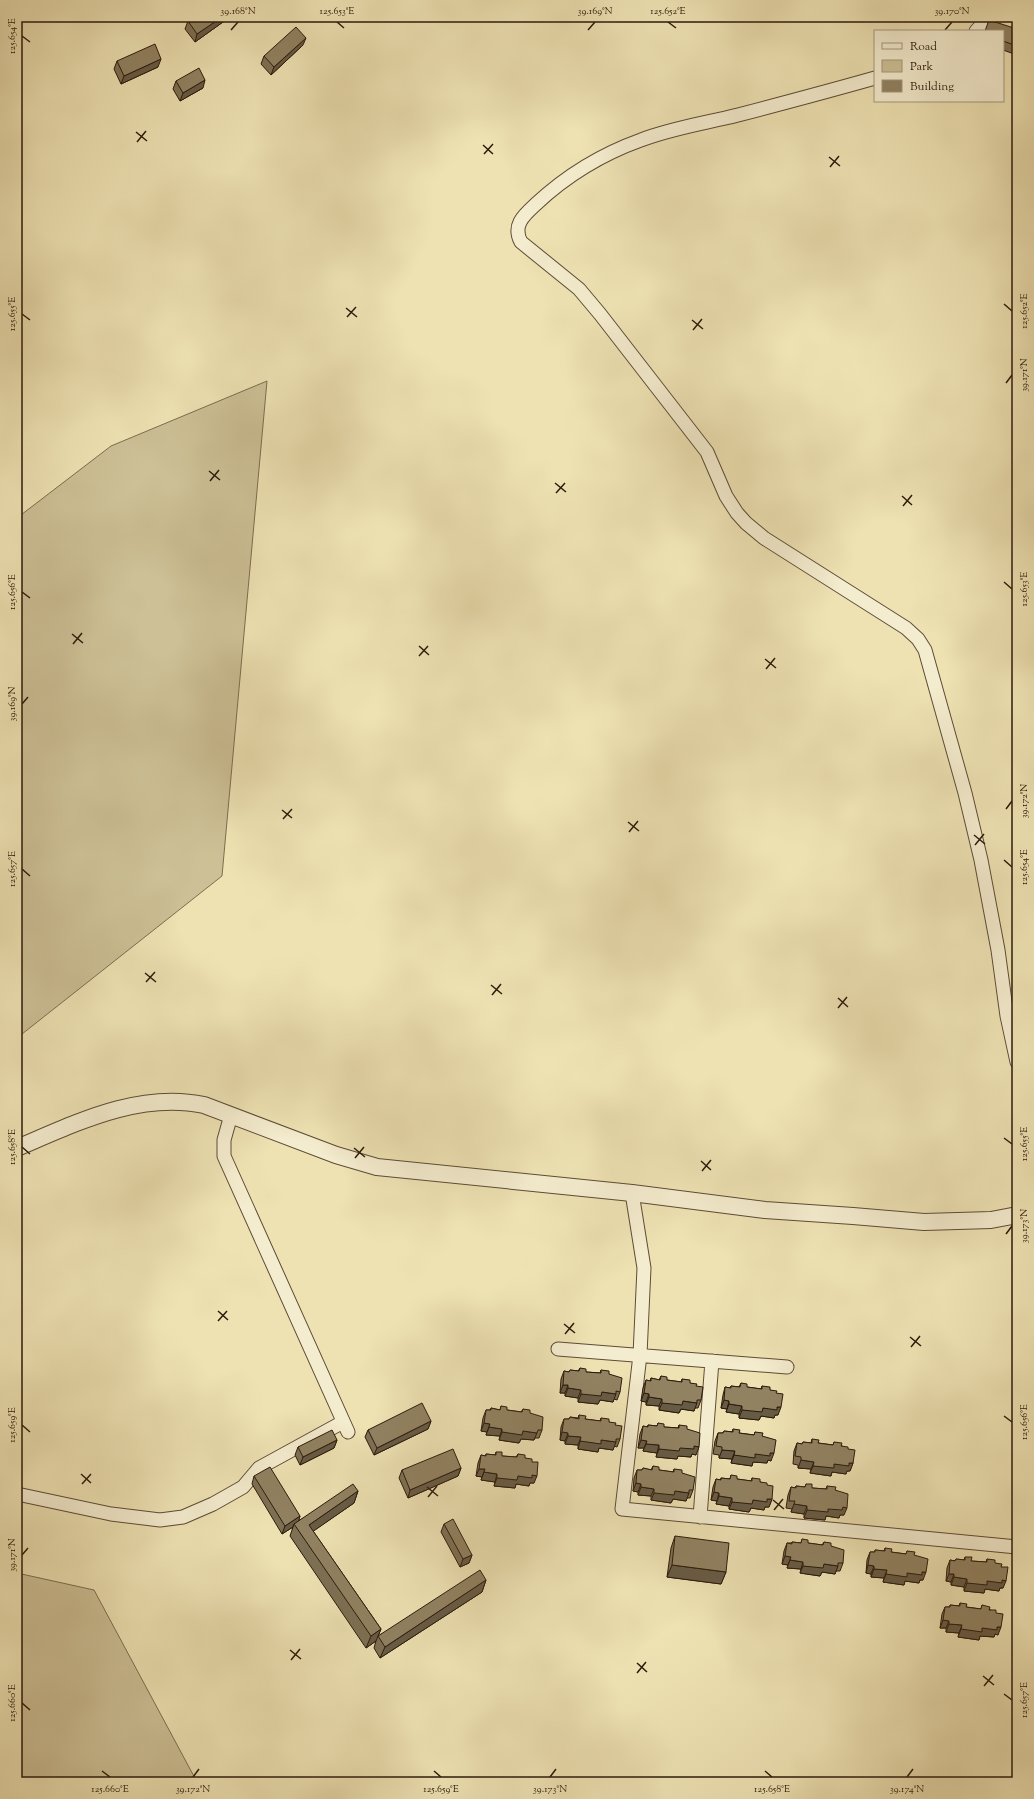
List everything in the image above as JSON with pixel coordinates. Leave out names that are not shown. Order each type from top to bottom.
[{"type":"street","points":[[977,30],[988,18]]},
{"type":"street","points":[[874,78],[797,100],[666,132],[635,142],[594,162],[568,178],[525,215],[518,225],[517,234],[522,242],[579,289],[600,314],[707,452],[726,496],[746,523],[764,538],[906,628],[918,639],[925,650],[961,779],[981,860],[998,950],[1007,1016],[1017,1062]]},
{"type":"street","points":[[17,1148],[95,1116],[150,1102],[185,1100],[204,1105],[336,1155],[377,1167],[632,1193],[765,1210],[924,1222],[991,1220],[1017,1215]]},
{"type":"street","points":[[17,1494],[111,1514],[160,1520],[183,1517],[213,1504],[243,1487],[259,1468],[346,1427],[224,1156],[224,1140],[231,1115]]},
{"type":"street","points":[[632,1193],[644,1268],[640,1355],[622,1509],[1017,1547]]},
{"type":"street","points":[[558,1349],[787,1367]]},
{"type":"street","points":[[700,1517],[712,1361]]},
{"type":"green space","points":[[267,381],[222,876],[17,1038],[17,518],[111,446]]},
{"type":"green space","points":[[17,1573],[94,1590],[197,1782],[17,1782]]},
{"type":"building","points":[[194,17],[222,17],[197,34],[188,21]]},
{"type":"building","points":[[989,20],[1017,29],[1017,46],[1004,41],[1004,30],[985,30]]},
{"type":"building","points":[[296,27],[306,38],[274,67],[264,56]]},
{"type":"building","points":[[155,44],[161,59],[124,76],[117,61]]},
{"type":"building","points":[[199,68],[205,80],[183,93],[176,81]]},
{"type":"building","points":[[580,1368],[586,1369],[586,1372],[601,1373],[601,1370],[609,1371],[609,1374],[622,1378],[620,1392],[616,1391],[616,1394],[602,1392],[601,1396],[581,1394],[581,1390],[568,1388],[568,1385],[563,1385],[564,1371],[579,1371]]},
{"type":"building","points":[[661,1376],[667,1377],[667,1380],[682,1382],[682,1379],[690,1380],[690,1383],[703,1387],[701,1400],[697,1400],[697,1403],[683,1401],[682,1405],[662,1403],[662,1399],[649,1397],[649,1394],[644,1393],[646,1380],[651,1381],[651,1378],[660,1380]]},
{"type":"building","points":[[741,1383],[747,1384],[747,1387],[762,1389],[762,1386],[770,1387],[770,1390],[783,1394],[781,1407],[777,1407],[777,1410],[763,1408],[762,1412],[742,1410],[742,1406],[729,1404],[729,1401],[724,1400],[725,1387],[740,1387]]},
{"type":"building","points":[[422,1403],[431,1421],[377,1448],[368,1430]]},
{"type":"building","points":[[501,1406],[507,1407],[507,1410],[522,1412],[523,1409],[530,1410],[530,1413],[543,1417],[542,1430],[538,1430],[537,1433],[523,1431],[522,1435],[502,1432],[502,1429],[489,1427],[490,1424],[484,1423],[486,1410],[491,1410],[491,1408],[500,1410]]},
{"type":"building","points":[[579,1415],[586,1416],[585,1419],[601,1421],[601,1418],[609,1419],[609,1422],[622,1426],[620,1439],[616,1439],[616,1442],[601,1440],[601,1444],[580,1441],[581,1437],[568,1436],[568,1433],[562,1432],[564,1419],[569,1419],[570,1417],[579,1419]]},
{"type":"building","points":[[658,1423],[664,1424],[664,1427],[679,1428],[679,1425],[687,1426],[687,1429],[700,1433],[699,1447],[694,1446],[694,1449],[680,1448],[679,1451],[659,1449],[659,1445],[646,1444],[647,1441],[641,1440],[643,1426],[657,1426]]},
{"type":"building","points":[[733,1429],[740,1430],[739,1433],[754,1435],[755,1432],[763,1433],[762,1436],[776,1440],[774,1453],[770,1453],[770,1456],[755,1454],[755,1458],[734,1455],[735,1451],[722,1450],[722,1447],[716,1446],[718,1433],[723,1433],[724,1431],[733,1432]]},
{"type":"building","points":[[332,1430],[337,1440],[303,1457],[298,1447]]},
{"type":"building","points":[[812,1439],[819,1440],[818,1443],[833,1445],[834,1442],[842,1443],[841,1446],[855,1450],[853,1463],[849,1463],[849,1466],[834,1464],[834,1468],[813,1466],[814,1462],[801,1460],[801,1457],[795,1456],[797,1443],[812,1443]]},
{"type":"building","points":[[453,1449],[461,1468],[410,1490],[402,1470]]},
{"type":"building","points":[[496,1452],[502,1452],[502,1456],[517,1457],[518,1454],[525,1455],[525,1458],[532,1459],[532,1462],[538,1462],[537,1476],[532,1475],[532,1478],[518,1476],[517,1480],[497,1478],[497,1474],[484,1472],[485,1469],[479,1469],[481,1455],[496,1455]]},
{"type":"building","points":[[653,1466],[659,1467],[659,1470],[674,1472],[674,1469],[682,1470],[682,1473],[695,1477],[693,1490],[689,1490],[689,1493],[675,1491],[674,1495],[654,1493],[654,1489],[641,1487],[641,1484],[636,1483],[637,1470],[642,1470],[643,1468],[652,1470]]},
{"type":"building","points":[[270,1467],[300,1516],[285,1526],[254,1476]]},
{"type":"building","points":[[731,1475],[737,1476],[737,1479],[752,1481],[752,1478],[760,1479],[760,1482],[773,1486],[772,1499],[767,1499],[767,1502],[753,1500],[752,1504],[732,1502],[732,1498],[719,1496],[719,1493],[714,1492],[716,1479],[730,1479]]},
{"type":"building","points":[[353,1484],[358,1491],[309,1525],[381,1629],[371,1636],[294,1524]]},
{"type":"building","points":[[806,1484],[812,1484],[812,1488],[827,1489],[827,1486],[836,1487],[835,1490],[848,1494],[847,1508],[843,1507],[842,1510],[828,1509],[828,1512],[807,1510],[807,1506],[794,1504],[795,1501],[789,1501],[791,1487],[805,1487]]},
{"type":"building","points":[[453,1519],[472,1555],[463,1559],[444,1524]]},
{"type":"building","points":[[675,1536],[729,1543],[726,1572],[672,1565]]},
{"type":"building","points":[[802,1539],[808,1540],[808,1543],[823,1545],[824,1542],[831,1543],[831,1546],[844,1550],[843,1563],[838,1563],[838,1566],[824,1564],[823,1568],[803,1566],[803,1562],[790,1560],[791,1557],[785,1556],[787,1543],[801,1543]]},
{"type":"building","points":[[885,1548],[892,1549],[891,1552],[906,1554],[907,1551],[915,1552],[914,1555],[928,1559],[926,1572],[922,1572],[922,1575],[907,1573],[907,1577],[886,1574],[887,1570],[874,1569],[874,1566],[868,1565],[870,1552],[875,1552],[875,1550],[885,1551]]},
{"type":"building","points":[[965,1557],[972,1557],[971,1561],[987,1562],[987,1559],[995,1560],[995,1563],[1002,1564],[1001,1567],[1008,1567],[1006,1581],[1002,1580],[1002,1583],[987,1581],[987,1585],[967,1583],[967,1579],[954,1577],[954,1574],[949,1574],[950,1560],[965,1560]]},
{"type":"building","points":[[480,1570],[486,1580],[385,1647],[378,1636]]},
{"type":"building","points":[[960,1603],[967,1604],[966,1607],[981,1609],[982,1605],[990,1607],[989,1610],[996,1610],[996,1613],[1003,1614],[1001,1627],[997,1627],[997,1630],[982,1628],[982,1632],[961,1629],[962,1625],[949,1624],[949,1621],[943,1620],[945,1607],[950,1607],[950,1605],[960,1606]]}]
